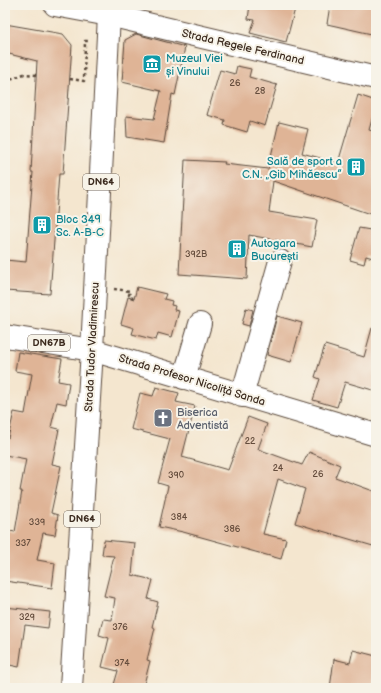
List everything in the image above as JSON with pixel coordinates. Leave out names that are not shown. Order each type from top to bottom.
[{"type":"main road","name":"Strada Regele Ferdinand","points":[[55,5],[109,10],[376,78]]},
{"type":"main road","name":"Strada Tudor Vladimirescu","points":[[71,688],[92,350],[109,10]]},
{"type":"main road","points":[[242,396],[280,261]]},
{"type":"main road","points":[[184,378],[200,324]]},
{"type":"main road","name":"Strada Profesor Nicoliță Sanda","points":[[5,336],[92,350],[376,435]]},
{"type":"path","points":[[5,81],[24,74],[36,75]]},
{"type":"path","points":[[115,289],[130,291],[129,295],[132,296],[132,298]]},
{"type":"building","points":[[250,5],[296,5],[286,42],[250,33],[255,20],[248,19]]},
{"type":"building","points":[[330,5],[376,5],[376,35],[327,24]]},
{"type":"building","points":[[5,24],[63,34],[72,45],[63,174],[59,174],[50,294],[5,291],[5,260],[26,262],[33,172],[31,172],[37,61],[5,53]]},
{"type":"building","name":"Muzeul Viei și Vinului","points":[[136,34],[185,47],[175,95],[172,94],[164,143],[127,137],[126,116],[154,119],[161,91],[122,82],[125,40]]},
{"type":"building","points":[[237,66],[251,69],[249,77],[277,85],[265,126],[250,121],[247,132],[224,125],[225,120],[207,115],[220,70],[235,74]]},
{"type":"building","points":[[358,95],[376,101],[369,130],[376,132],[376,216],[273,181],[269,212],[317,220],[312,247],[249,235],[247,279],[179,274],[185,160],[225,162],[224,164],[268,169],[279,122],[308,129],[302,153],[338,163]]},
{"type":"building","points":[[359,228],[376,231],[376,250],[373,258],[366,256],[364,264],[350,260]]},
{"type":"building","points":[[137,287],[166,294],[164,299],[172,301],[171,305],[175,306],[174,310],[179,311],[172,337],[158,333],[156,340],[132,334],[134,328],[121,324],[128,297],[134,299]]},
{"type":"building","points":[[246,308],[253,310],[249,326],[242,324]]},
{"type":"building","points":[[277,316],[302,323],[291,362],[267,355]]},
{"type":"building","points":[[372,328],[376,329],[376,391],[345,382],[337,407],[313,400],[320,379],[315,377],[325,345],[364,357]]},
{"type":"building","points":[[18,352],[62,359],[58,381],[69,383],[66,404],[57,402],[51,427],[59,429],[52,464],[61,466],[51,513],[58,515],[55,535],[43,533],[37,560],[55,563],[52,588],[5,581],[5,530],[15,532],[26,459],[5,455],[5,437],[8,438],[14,412],[25,414],[32,374],[15,371]]},
{"type":"building","points":[[156,387],[179,393],[176,402],[195,406],[182,457],[228,470],[248,417],[267,424],[258,449],[302,465],[309,452],[340,465],[335,477],[376,492],[376,536],[373,546],[295,523],[305,489],[278,479],[263,534],[286,539],[281,559],[183,532],[159,527],[168,486],[158,483],[170,439],[131,429],[140,393],[153,396]]},
{"type":"building","points":[[104,540],[135,543],[132,575],[153,580],[148,599],[158,602],[152,627],[155,628],[147,660],[150,661],[143,688],[113,688],[118,671],[102,667],[109,638],[99,635],[103,619],[112,620],[115,598],[104,596],[114,556],[102,555]]},
{"type":"building","points":[[5,607],[50,612],[48,628],[25,625],[19,667],[5,664]]},
{"type":"building","points":[[353,650],[376,656],[373,688],[330,688],[334,659],[350,663]]},
{"type":"place","name":"Muzeul Viei și Vinului","points":[[152,64]]},
{"type":"place","name":"Sală de sport a C.N. „Gib Mihăescu”","points":[[356,167]]},
{"type":"place","name":"Bloc 349 Sc. A-B-C","points":[[42,225]]},
{"type":"place","name":"Autogara București","points":[[237,249]]},
{"type":"place","name":"Biserica Adventistă","points":[[163,418]]}]
